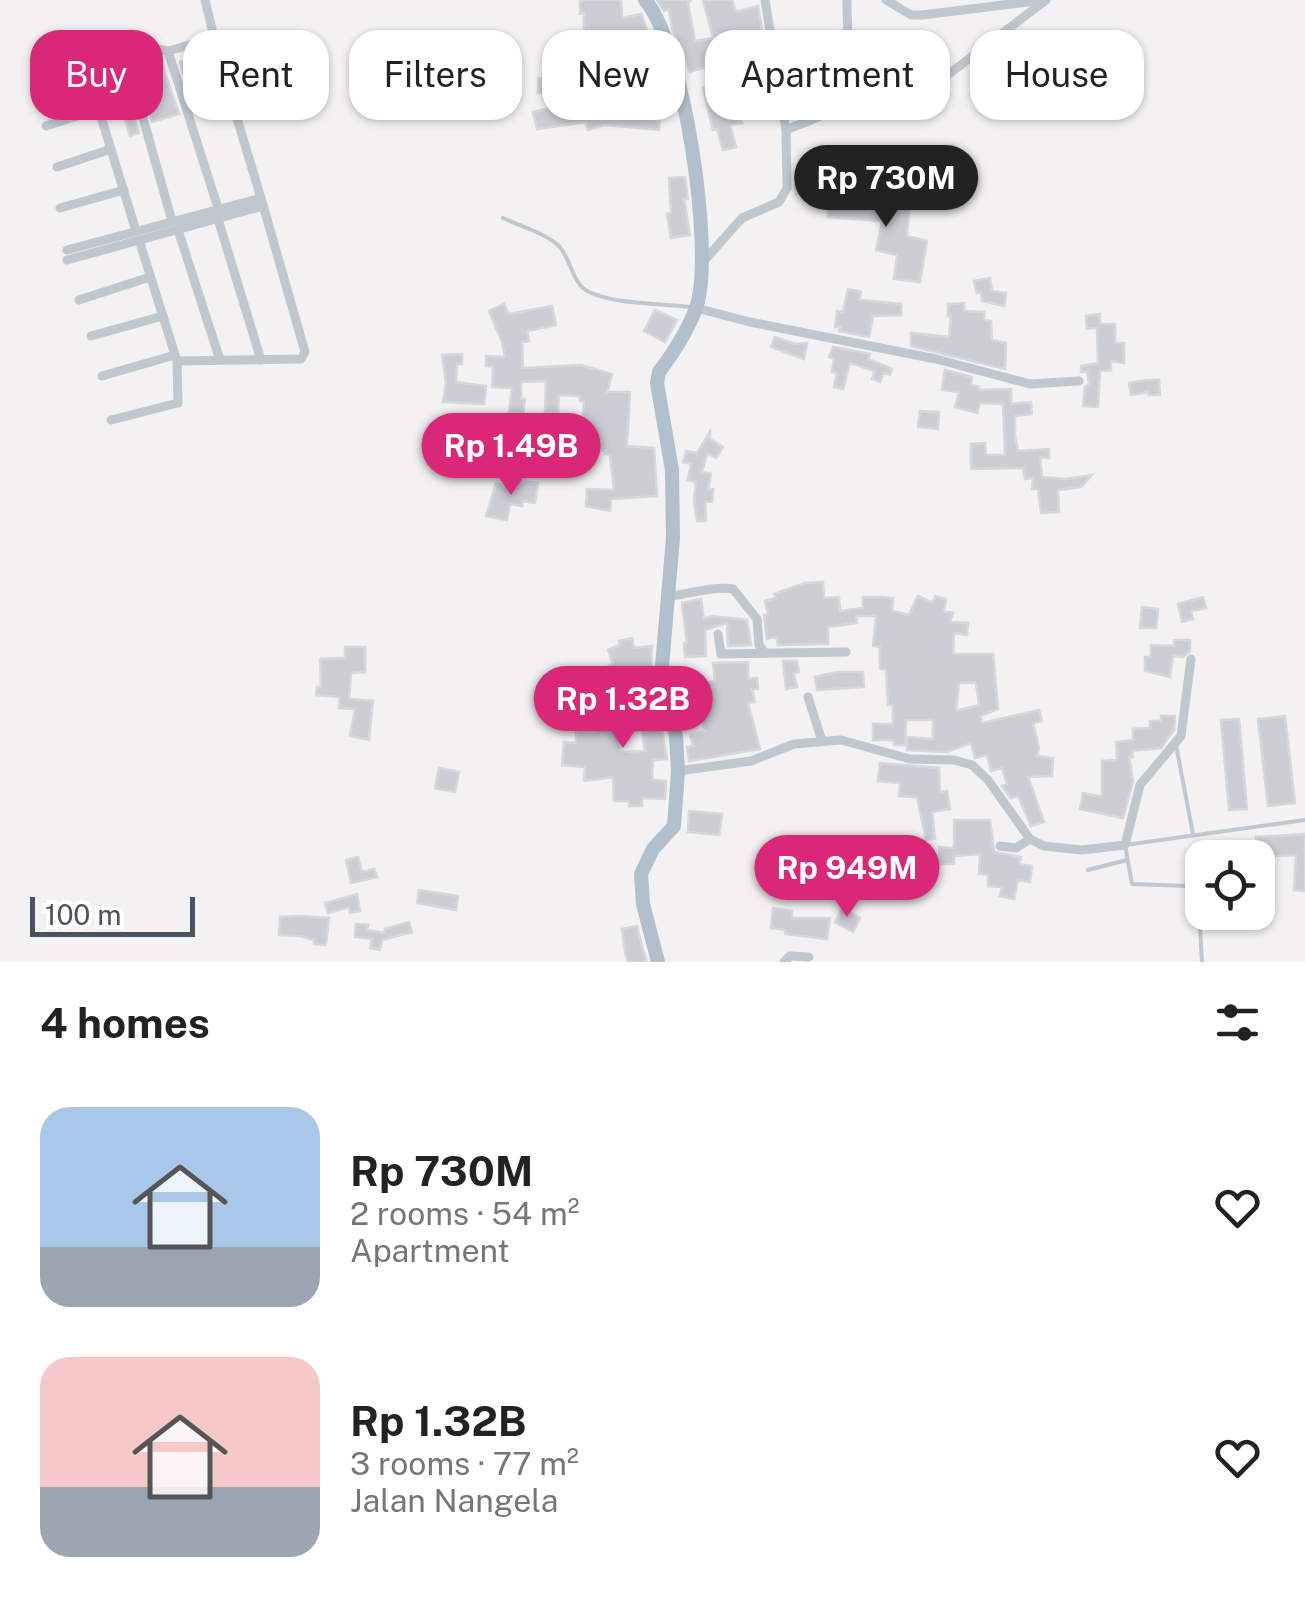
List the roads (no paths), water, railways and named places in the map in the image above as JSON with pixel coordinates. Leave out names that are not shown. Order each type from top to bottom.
[{"type":"main road","points":[[645,0],[666,44],[690,132],[702,264],[696,308],[659,372],[657,383],[673,488],[662,672],[676,737],[678,771],[674,826],[654,849],[640,874],[643,904],[658,962]]},
{"type":"street","points":[[206,0],[212,30]]},
{"type":"street","points":[[702,264],[742,218],[785,196],[789,163],[786,130],[765,0]]},
{"type":"street","points":[[846,0],[846,30]]},
{"type":"street","points":[[886,0],[911,15],[1044,0]]},
{"type":"street","points":[[950,72],[1044,0]]},
{"type":"street","points":[[163,50],[183,47]]},
{"type":"street","points":[[168,51],[261,360]]},
{"type":"street","points":[[46,126],[65,120]]},
{"type":"street","points":[[102,120],[176,358],[178,403],[111,420]]},
{"type":"street","points":[[144,120],[220,360]]},
{"type":"street","points":[[102,376],[176,358],[261,360],[301,358],[305,352],[238,120]]},
{"type":"street","points":[[786,130],[810,120]]},
{"type":"street","points":[[57,167],[111,148]]},
{"type":"street","points":[[60,208],[124,190]]},
{"type":"street","points":[[67,255],[262,202]]},
{"type":"street","points":[[79,300],[150,277]]},
{"type":"street","points":[[696,308],[936,359],[1030,384],[1080,381]]},
{"type":"street","points":[[92,336],[162,316]]},
{"type":"street","points":[[666,596],[718,587],[735,591],[757,619],[758,640],[766,653]]},
{"type":"street","points":[[718,634],[721,654],[846,652]]},
{"type":"street","points":[[678,771],[751,761],[794,744],[847,741],[910,759],[967,763],[988,780],[1030,839],[1051,848],[1125,846],[1140,785],[1176,745],[1184,725],[1191,659]]},
{"type":"street","points":[[576,698],[662,672]]},
{"type":"street","points":[[808,697],[822,741]]},
{"type":"street","points":[[1000,846],[1016,848],[1030,839]]},
{"type":"street","points":[[784,962],[790,956],[809,957]]},
{"type":"lane","points":[[503,218],[554,242],[583,289],[589,292],[696,308]]},
{"type":"lane","points":[[1176,745],[1193,836]]},
{"type":"lane","points":[[1202,962],[1198,892],[1187,886],[1133,884],[1125,846],[1305,820]]},
{"type":"lane","points":[[1088,870],[1128,860]]}]
